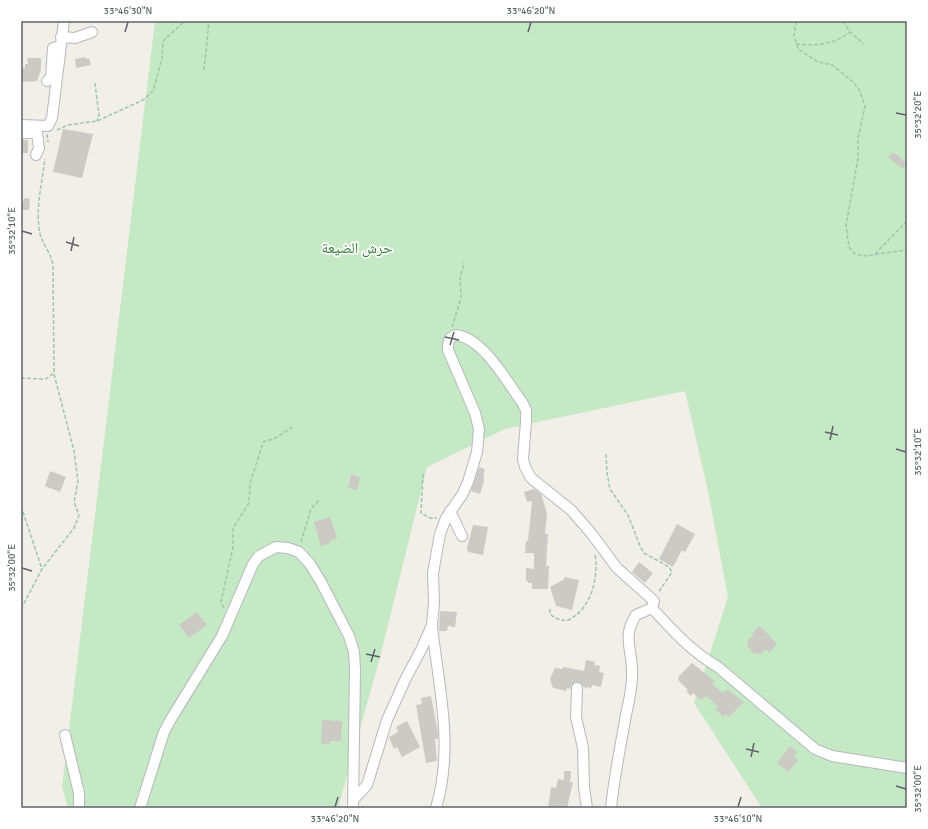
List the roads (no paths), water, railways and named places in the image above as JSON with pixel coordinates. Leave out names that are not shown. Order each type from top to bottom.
[{"type":"street","points":[[21,125],[51,131],[64,21]]},
{"type":"street","points":[[47,81],[51,78],[53,48],[61,42],[92,32]]},
{"type":"street","points":[[21,133],[37,133],[41,154]]},
{"type":"street","points":[[436,808],[441,790],[445,764],[445,725],[432,625],[434,603],[433,573],[440,534],[448,514],[462,495],[478,452],[479,429],[468,394],[448,350],[448,342],[451,337],[460,336],[486,353],[522,402],[526,410],[523,459],[525,467],[531,478],[571,510],[591,533],[617,568],[653,604],[681,639],[718,667],[815,749],[842,758],[907,768]]},
{"type":"street","points":[[448,514],[462,536]]},
{"type":"street","points":[[140,808],[164,732],[222,636],[253,564],[259,556],[276,547],[288,548],[299,552],[310,564],[342,619],[354,652],[353,803]]},
{"type":"street","points":[[611,808],[617,762],[631,690],[632,672],[628,638],[629,632],[636,615],[653,604]]},
{"type":"street","points":[[353,803],[367,785],[387,720],[432,625]]},
{"type":"street","points":[[577,688],[576,717],[583,748],[584,787],[587,808]]},
{"type":"street","points":[[66,735],[79,793],[78,808]]},
{"type":"park label","name":"حرش الضيعة","points":[[357,248]]}]
